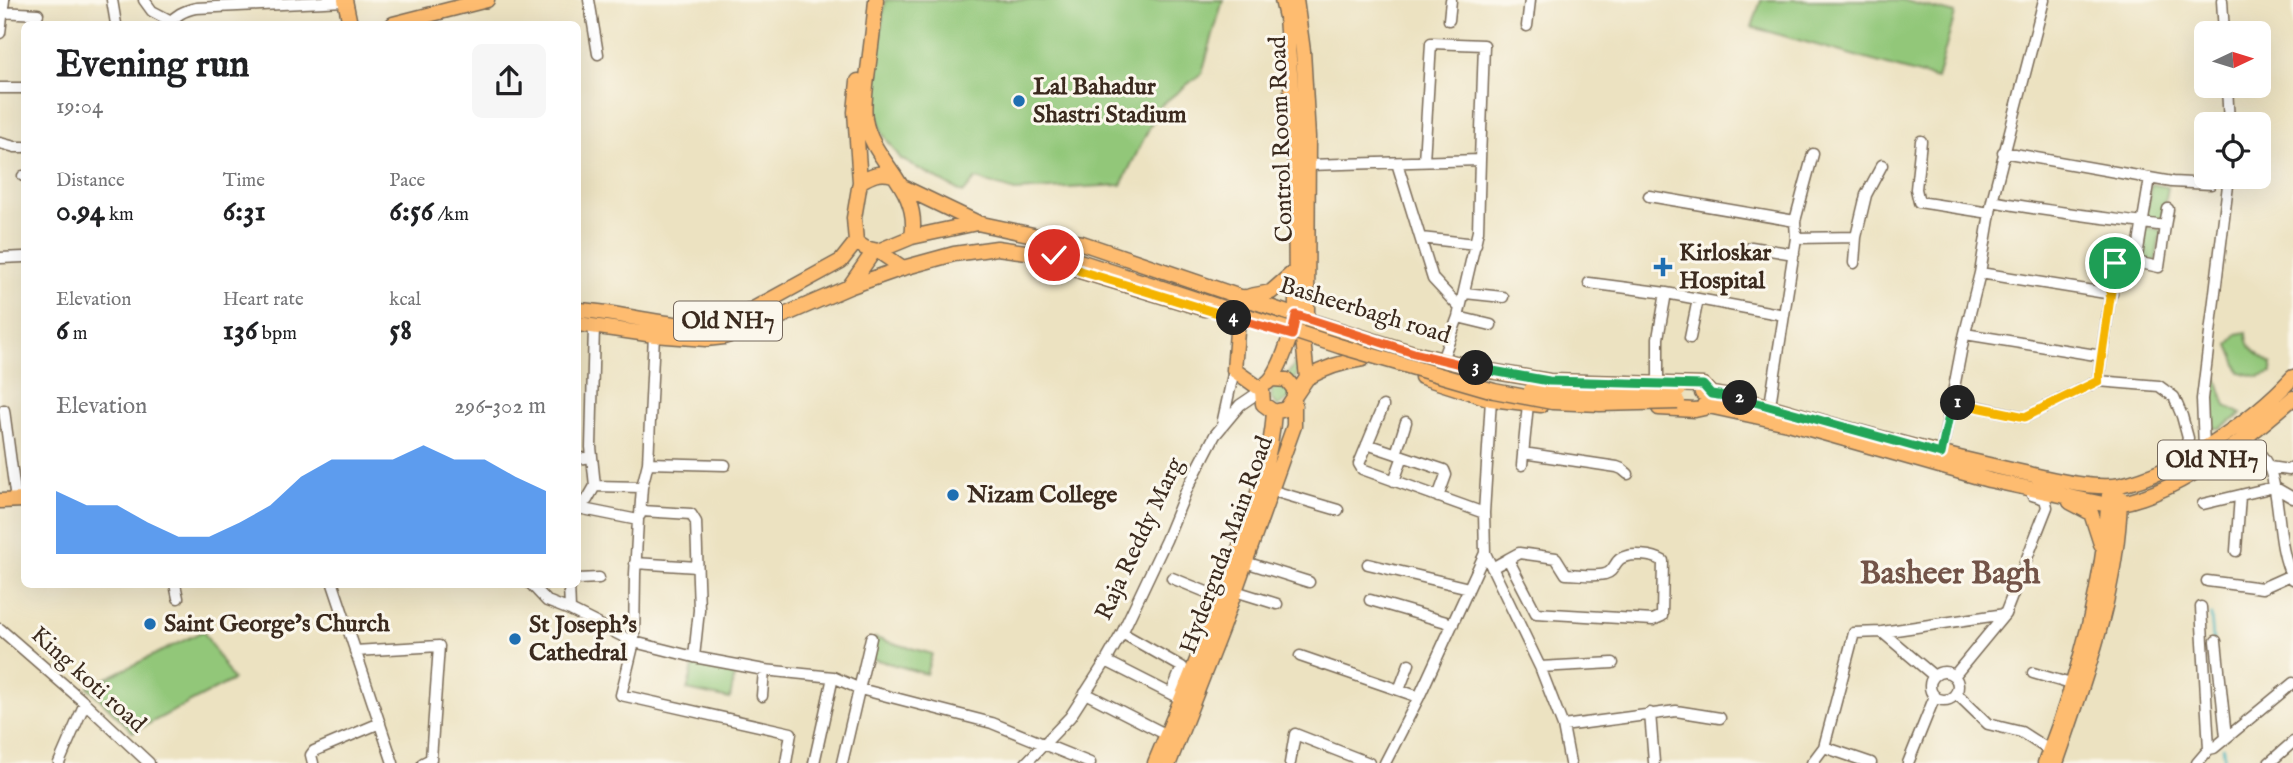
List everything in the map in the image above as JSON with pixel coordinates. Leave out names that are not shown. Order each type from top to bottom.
[{"type":"main road","points":[[345,0],[349,21]]},
{"type":"main road","points":[[405,21],[487,0]]},
{"type":"main road","points":[[867,0],[855,112],[860,182],[854,218],[856,242],[903,268]]},
{"type":"main road","points":[[876,0],[865,118],[872,139],[893,175],[905,188],[977,223]]},
{"type":"main road","name":"Control Room Road","points":[[1289,2],[1303,51],[1308,165],[1301,317]]},
{"type":"main road","name":"Control Room Road","points":[[1289,2],[1295,143],[1296,270],[1301,317]]},
{"type":"main road","points":[[860,182],[871,175],[893,175]]},
{"type":"main road","points":[[905,188],[913,215],[912,237]]},
{"type":"main road","name":"Old NH7","points":[[876,251],[912,237],[977,223],[1052,239],[1080,256],[1491,382],[1538,391],[1679,396],[1712,400],[1989,480],[2054,495],[2114,504],[2142,497],[2194,472],[2248,437],[2293,398]]},
{"type":"main road","name":"Basheerbagh road","points":[[1052,239],[1082,243],[1301,317],[1441,360],[1549,381],[1703,385],[1712,400],[1695,410],[1591,409],[1491,399],[1080,271],[1054,255]]},
{"type":"main road","name":"Old NH7","points":[[581,310],[682,325],[719,324],[737,318],[841,261],[856,242]]},
{"type":"main road","name":"Old NH7","points":[[581,324],[706,339],[732,335],[759,326],[849,287],[903,268],[979,249],[997,247],[1080,256]]},
{"type":"main road","points":[[849,287],[876,251]]},
{"type":"main road","points":[[1272,379],[1287,380],[1294,389],[1295,398],[1286,409],[1274,412],[1262,404],[1262,390],[1234,370],[1238,319],[1245,297],[1271,292],[1296,270]]},
{"type":"main road","points":[[1301,317],[1297,337],[1307,378],[1340,362],[1363,359]]},
{"type":"main road","name":"Raja Reddy Marg","points":[[1262,390],[1272,379],[1297,337]]},
{"type":"main road","name":"Old NH7","points":[[1712,400],[1742,398],[1941,454],[2059,481],[2114,486],[2155,473],[2204,447],[2240,424],[2283,389],[2293,377]]},
{"type":"main road","name":"Hyderguda Main Road","points":[[1169,763],[1294,426],[1295,398],[1307,378]]},
{"type":"main road","name":"Hyderguda Main Road","points":[[1155,763],[1167,734],[1176,697],[1221,598],[1264,476],[1272,442],[1274,412]]},
{"type":"main road","points":[[2114,486],[2118,535]]},
{"type":"main road","points":[[2054,495],[2091,513],[2102,548]]},
{"type":"main road","points":[[2050,759],[2104,616],[2118,535],[2129,512],[2142,497]]},
{"type":"main road","points":[[0,501],[20,500]]},
{"type":"main road","points":[[2050,759],[2090,623],[2102,548],[2114,504]]},
{"type":"street","points":[[0,33],[4,0]]},
{"type":"street","points":[[112,0],[116,21]]},
{"type":"street","points":[[144,0],[152,11],[167,21]]},
{"type":"street","points":[[172,21],[187,5],[345,0]]},
{"type":"street","points":[[589,0],[597,54]]},
{"type":"street","points":[[1449,20],[1451,0]]},
{"type":"street","points":[[1527,26],[1531,0]]},
{"type":"street","points":[[1941,454],[2003,152],[2045,0]]},
{"type":"street","points":[[2222,0],[2223,21]]},
{"type":"street","points":[[1,13],[38,14]]},
{"type":"street","points":[[1424,161],[1432,43],[1483,46],[1479,231],[1465,293],[1441,360]]},
{"type":"street","points":[[0,88],[21,88]]},
{"type":"street","points":[[1921,141],[1916,189],[1919,202],[1990,213]]},
{"type":"street","points":[[0,143],[21,146]]},
{"type":"street","points":[[2003,152],[2172,182],[2194,183]]},
{"type":"street","points":[[1770,405],[1794,254],[1795,221],[1813,153]]},
{"type":"street","points":[[1308,165],[1480,160]]},
{"type":"street","points":[[1397,163],[1433,279],[1459,312],[1492,325]]},
{"type":"street","points":[[1854,263],[1856,237],[1866,195],[1882,165]]},
{"type":"street","points":[[2150,178],[2136,262],[2159,267],[2168,209]]},
{"type":"street","points":[[2204,447],[2202,399],[2228,189]]},
{"type":"street","points":[[1649,196],[1795,221]]},
{"type":"street","points":[[1992,201],[2165,226]]},
{"type":"street","points":[[1796,237],[1856,237]]},
{"type":"street","points":[[1421,238],[1476,244]]},
{"type":"street","points":[[1751,247],[1794,254]]},
{"type":"street","points":[[0,258],[21,257]]},
{"type":"street","points":[[2098,381],[2115,263]]},
{"type":"street","points":[[1980,273],[2112,294]]},
{"type":"street","points":[[1589,283],[1666,293],[1784,315]]},
{"type":"street","points":[[1465,293],[1503,297]]},
{"type":"street","points":[[1658,383],[1658,338],[1666,293]]},
{"type":"street","points":[[1690,338],[1698,299]]},
{"type":"street","points":[[581,504],[587,500],[595,486],[592,457],[594,326]]},
{"type":"street","points":[[1965,334],[2102,356]]},
{"type":"street","points":[[654,335],[648,463],[642,488],[635,563],[634,642],[621,695],[791,733],[786,763]]},
{"type":"street","points":[[1223,423],[1234,370]]},
{"type":"street","points":[[1952,401],[2025,417],[2098,381],[2159,386],[2174,397],[2182,416],[2188,438],[2183,459]]},
{"type":"street","name":"Raja Reddy Marg","points":[[1026,763],[1070,717],[1122,634],[1187,489],[1223,423],[1240,405],[1262,390]]},
{"type":"street","points":[[1491,399],[1484,513],[1485,553],[1540,667],[1563,726],[1570,763]]},
{"type":"street","points":[[1528,404],[1522,459],[1617,467],[1628,474]]},
{"type":"street","points":[[1383,407],[1359,467],[1484,513]]},
{"type":"street","points":[[4,410],[20,500]]},
{"type":"street","points":[[1394,481],[1406,422]]},
{"type":"street","points":[[2207,581],[2262,588],[2292,577],[2285,561],[2269,467],[2248,437]]},
{"type":"street","points":[[1367,444],[1444,470],[1446,475],[1437,497]]},
{"type":"street","points":[[581,459],[592,457]]},
{"type":"street","points":[[648,463],[725,465]]},
{"type":"street","points":[[2269,467],[2288,470],[2293,467]]},
{"type":"street","points":[[595,486],[642,488]]},
{"type":"street","points":[[1954,676],[2005,614],[2048,504],[2042,497],[2020,492],[2018,487]]},
{"type":"street","points":[[2203,504],[2274,487],[2293,498]]},
{"type":"street","points":[[1270,490],[1338,510]]},
{"type":"street","points":[[2236,551],[2240,496]]},
{"type":"street","points":[[581,506],[640,516],[691,514],[696,522],[699,610],[694,657]]},
{"type":"street","points":[[1385,763],[1419,697],[1485,553]]},
{"type":"street","points":[[1492,568],[1508,559],[1519,553],[1556,558],[1566,574],[1605,574],[1612,570],[1620,559],[1628,556],[1658,557],[1663,561],[1662,616],[1653,620],[1536,613],[1508,559]]},
{"type":"street","points":[[1245,562],[1309,582]]},
{"type":"street","points":[[635,563],[697,568]]},
{"type":"street","points":[[1368,564],[1469,588]]},
{"type":"street","points":[[581,579],[599,578]]},
{"type":"street","points":[[1172,578],[1221,598]]},
{"type":"street","points":[[176,588],[178,598]]},
{"type":"street","points":[[334,588],[393,763]]},
{"type":"street","points":[[535,588],[547,601],[634,642],[764,670],[833,677],[860,689],[992,723],[1090,763]]},
{"type":"street","points":[[569,588],[570,610]]},
{"type":"street","points":[[1235,591],[1277,604]]},
{"type":"street","points":[[1370,600],[1452,624]]},
{"type":"street","points":[[2201,607],[2211,748]]},
{"type":"street","points":[[1812,763],[1824,747],[1854,633],[1882,632],[2005,614]]},
{"type":"street","name":"King koti road","points":[[0,629],[149,763]]},
{"type":"street","points":[[1882,632],[1934,676]]},
{"type":"street","points":[[1106,661],[1176,697],[1182,667],[1122,634]]},
{"type":"street","points":[[842,763],[871,638]]},
{"type":"street","points":[[2216,642],[2226,737]]},
{"type":"street","points":[[355,651],[439,646],[431,759],[423,763]]},
{"type":"street","points":[[1300,656],[1419,697]]},
{"type":"street","points":[[1540,667],[1613,663]]},
{"type":"street","points":[[1399,690],[1409,664]]},
{"type":"street","points":[[762,696],[764,670]]},
{"type":"street","points":[[1942,671],[1954,676],[1958,685],[1956,693],[1945,700],[1935,696],[1930,685],[1934,676],[1942,671]]},
{"type":"street","points":[[2033,673],[2071,684]]},
{"type":"street","points":[[814,763],[833,677]]},
{"type":"street","points":[[2197,763],[2211,748],[2293,683]]},
{"type":"street","points":[[1085,693],[1167,734]]},
{"type":"street","points":[[1956,693],[1988,724],[2021,732],[2050,759]]},
{"type":"street","points":[[1908,763],[1935,696]]},
{"type":"street","points":[[59,763],[85,703]]},
{"type":"street","points":[[1563,726],[1676,711],[1720,718]]},
{"type":"street","points":[[1650,713],[1654,762]]},
{"type":"street","points":[[313,763],[311,755],[314,751],[380,723]]},
{"type":"street","points":[[1290,763],[1294,734],[1369,763]]},
{"type":"street","points":[[2269,763],[2293,742]]},
{"type":"street","points":[[1824,747],[1871,763]]},
{"type":"green space","name":"Lal Bahadur Shastri Stadium","points":[[885,0],[1223,0],[1202,73],[1160,106],[1121,185],[1015,191],[976,179],[963,193],[901,159],[882,133],[872,96]]},
{"type":"green space","points":[[1761,0],[1902,0],[1955,14],[1937,79],[1752,27]]},
{"type":"green space","points":[[2151,184],[2168,187],[2162,221],[2146,218]]},
{"type":"green space","points":[[2144,227],[2161,230],[2155,264],[2138,262]]},
{"type":"green space","points":[[2247,332],[2251,348],[2272,365],[2272,373],[2259,377],[2240,372],[2229,345],[2237,334]]},
{"type":"green space","points":[[1302,353],[1293,397],[1278,406],[1271,399],[1272,389],[1280,385]]},
{"type":"green space","points":[[2216,375],[2226,406],[2242,414],[2220,428],[2210,428],[2206,400]]},
{"type":"green space","points":[[203,631],[233,680],[133,732],[88,687]]},
{"type":"green space","points":[[875,638],[932,654],[926,674],[870,658]]},
{"type":"green space","points":[[695,660],[736,668],[730,699],[687,690]]},
{"type":"waterway","points":[[2211,615],[2213,639]]},
{"type":"waterway","points":[[2223,747],[2225,763]]},
{"type":"place","name":"Lal Bahadur Shastri Stadium","points":[[1019,101]]},
{"type":"place","name":"Kirloskar Hospital","points":[[1663,267]]},
{"type":"place","name":"Nizam College","points":[[953,495]]},
{"type":"place","name":"Saint George’s Church","points":[[150,624]]},
{"type":"place","name":"St Joseph's Cathedral","points":[[515,639]]},
{"type":"district","name":"Basheer Bagh","points":[[1950,574]]},
{"type":"route","points":[[1054,255],[1080,271],[1292,335],[1296,315],[1414,353],[1503,374],[1549,381],[1703,385],[1711,394],[1770,405],[1839,427],[1941,454],[1952,401],[2025,417],[2098,381],[2115,263]]}]
